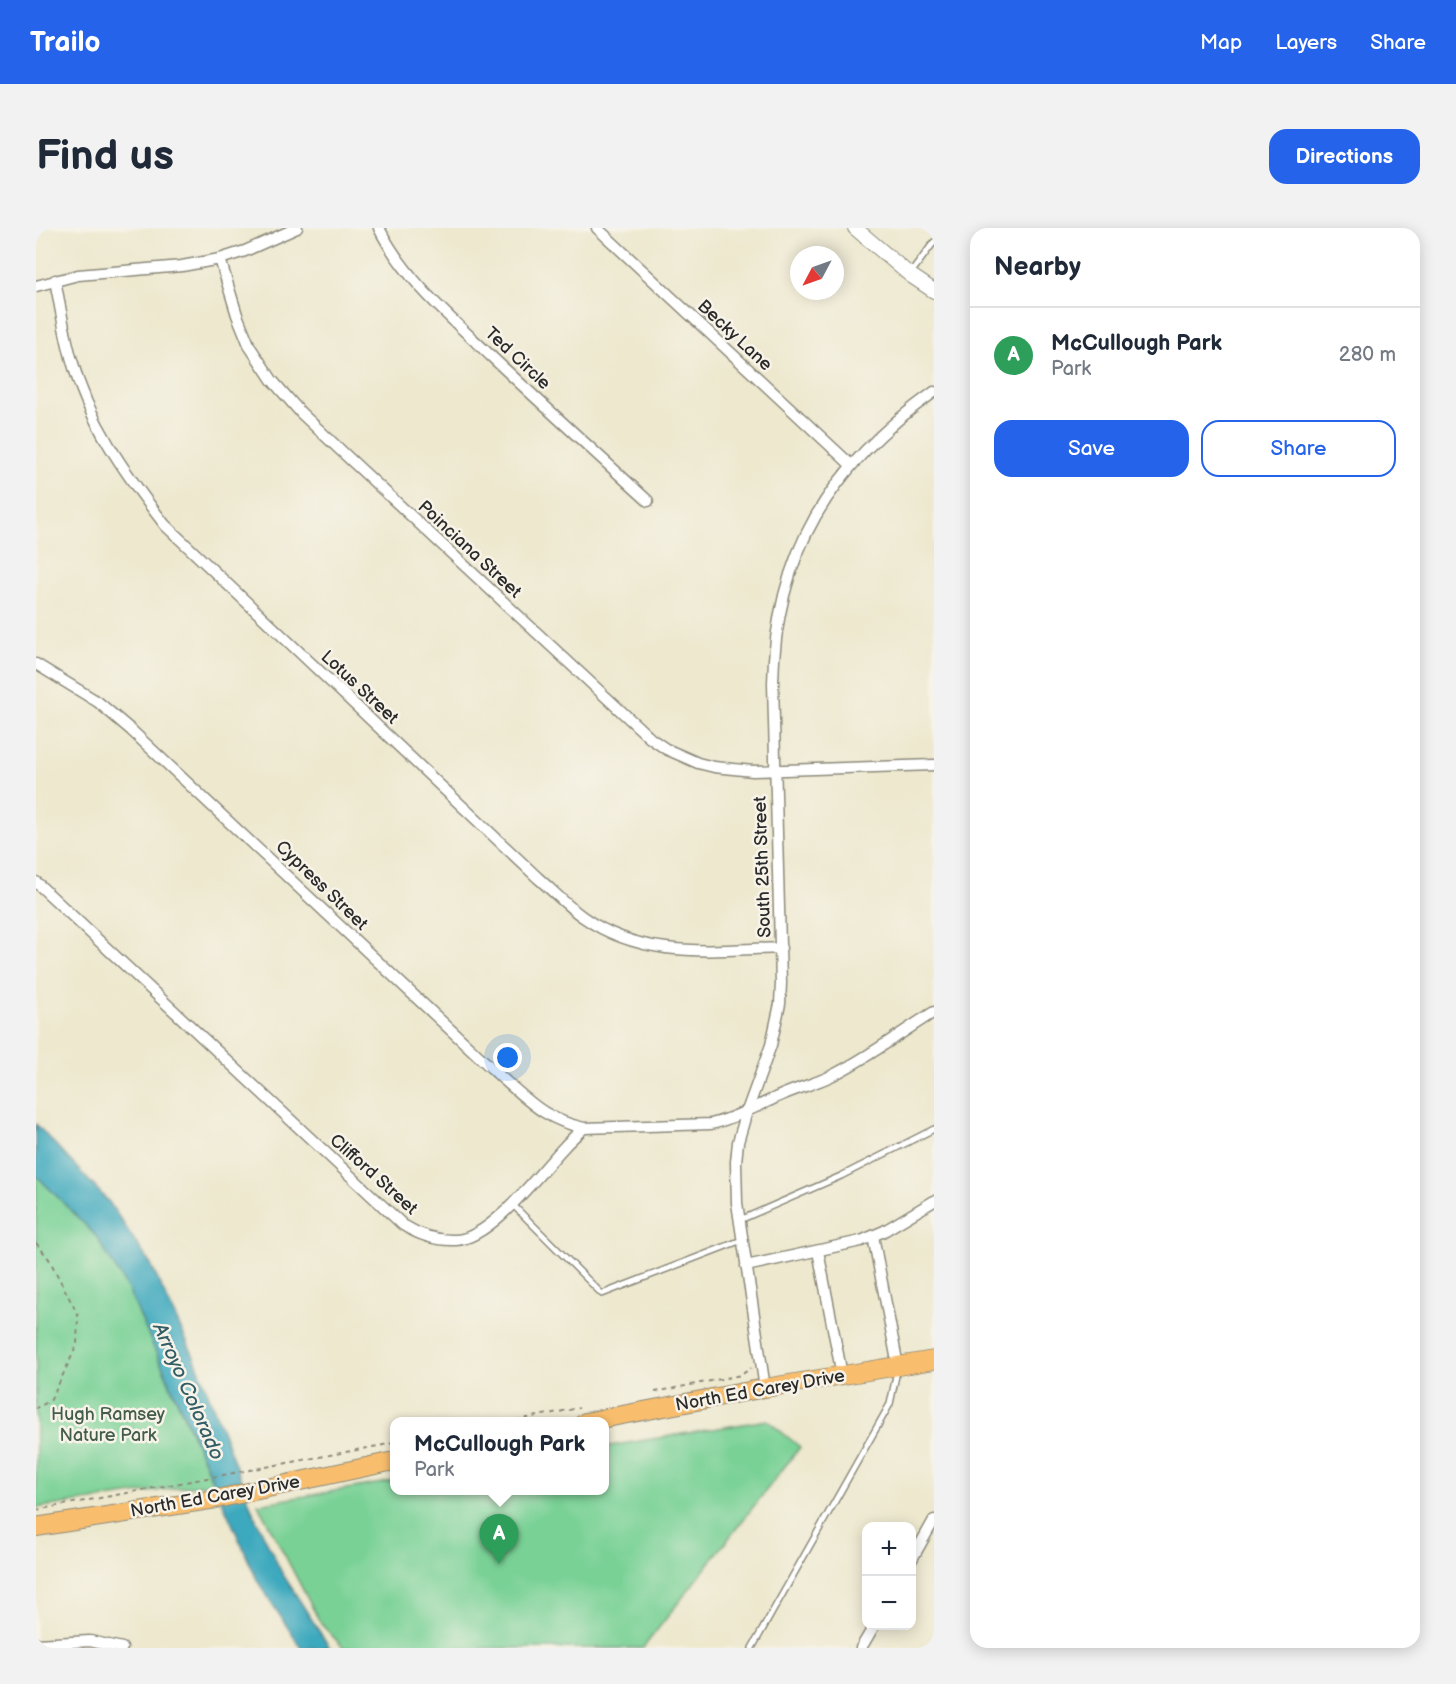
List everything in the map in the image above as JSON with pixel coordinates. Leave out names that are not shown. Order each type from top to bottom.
[{"type":"main road","name":"North Ed Carey Drive","points":[[582,1415],[934,1360]]},
{"type":"main road","name":"North Ed Carey Drive","points":[[36,1527],[216,1499],[390,1462]]},
{"type":"street","points":[[36,286],[78,275],[182,266],[220,259],[245,251],[297,228]]},
{"type":"street","name":"Ted Circle","points":[[379,228],[413,280],[648,501]]},
{"type":"street","name":"Becky Lane","points":[[597,228],[851,465]]},
{"type":"street","points":[[855,228],[910,275],[934,291]]},
{"type":"street","name":"Poinciana Street","points":[[220,259],[237,315],[250,347],[272,380],[301,412],[352,461],[650,738],[666,749],[698,763],[743,770],[776,771],[934,765]]},
{"type":"street","name":"Lotus Street","points":[[55,280],[71,357],[97,423],[125,473],[165,525],[538,878],[583,917],[618,937],[636,944],[694,950],[781,948]]},
{"type":"street","name":"South 25th Street","points":[[765,1388],[742,1240],[736,1162],[738,1142],[747,1111],[776,1025],[782,983],[773,660],[779,613],[793,567],[811,525],[834,487],[851,465],[894,422],[934,392]]},
{"type":"street","name":"Cypress Street","points":[[36,664],[98,702],[131,730],[502,1078],[535,1106],[563,1123],[584,1128]]},
{"type":"street","name":"Clifford Street","points":[[36,882],[403,1225],[416,1233],[457,1240],[484,1229],[512,1204],[566,1144],[584,1128]]},
{"type":"street","points":[[584,1128],[711,1124],[830,1077],[858,1062],[934,1012]]},
{"type":"street","points":[[746,1266],[861,1242],[934,1201]]},
{"type":"street","points":[[873,1236],[898,1366]]},
{"type":"street","points":[[818,1251],[842,1375]]},
{"type":"street","points":[[916,1552],[934,1520]]},
{"type":"street","points":[[861,1648],[872,1630]]},
{"type":"street","points":[[36,1644],[90,1641],[122,1648]]},
{"type":"lane","points":[[910,275],[934,242]]},
{"type":"lane","points":[[740,1220],[841,1176],[934,1129]]},
{"type":"lane","points":[[512,1204],[602,1294],[742,1240]]},
{"type":"lane","points":[[752,1648],[890,1404],[898,1366]]},
{"type":"path","points":[[36,1243],[49,1259],[78,1315],[79,1326],[77,1345],[53,1396],[45,1405],[36,1408]]},
{"type":"path","points":[[648,1394],[741,1375],[760,1362]]},
{"type":"path","points":[[531,1417],[582,1415]]},
{"type":"path","points":[[36,1510],[390,1444]]},
{"type":"green space","name":"Hugh Ramsey Nature Park","points":[[36,1175],[96,1236],[128,1289],[213,1483],[36,1508]]},
{"type":"green space","points":[[767,1420],[800,1447],[643,1648],[344,1648],[321,1624],[258,1504],[390,1482],[390,1495],[609,1495],[609,1446]]},
{"type":"water","name":"Arroyo Colorado","points":[[36,1124],[109,1202],[151,1265],[196,1361],[255,1517],[282,1573],[330,1648],[301,1648],[258,1582],[128,1289],[96,1236],[36,1175]]},
{"type":"place","name":"McCullough Park","points":[[499,1564]]}]
